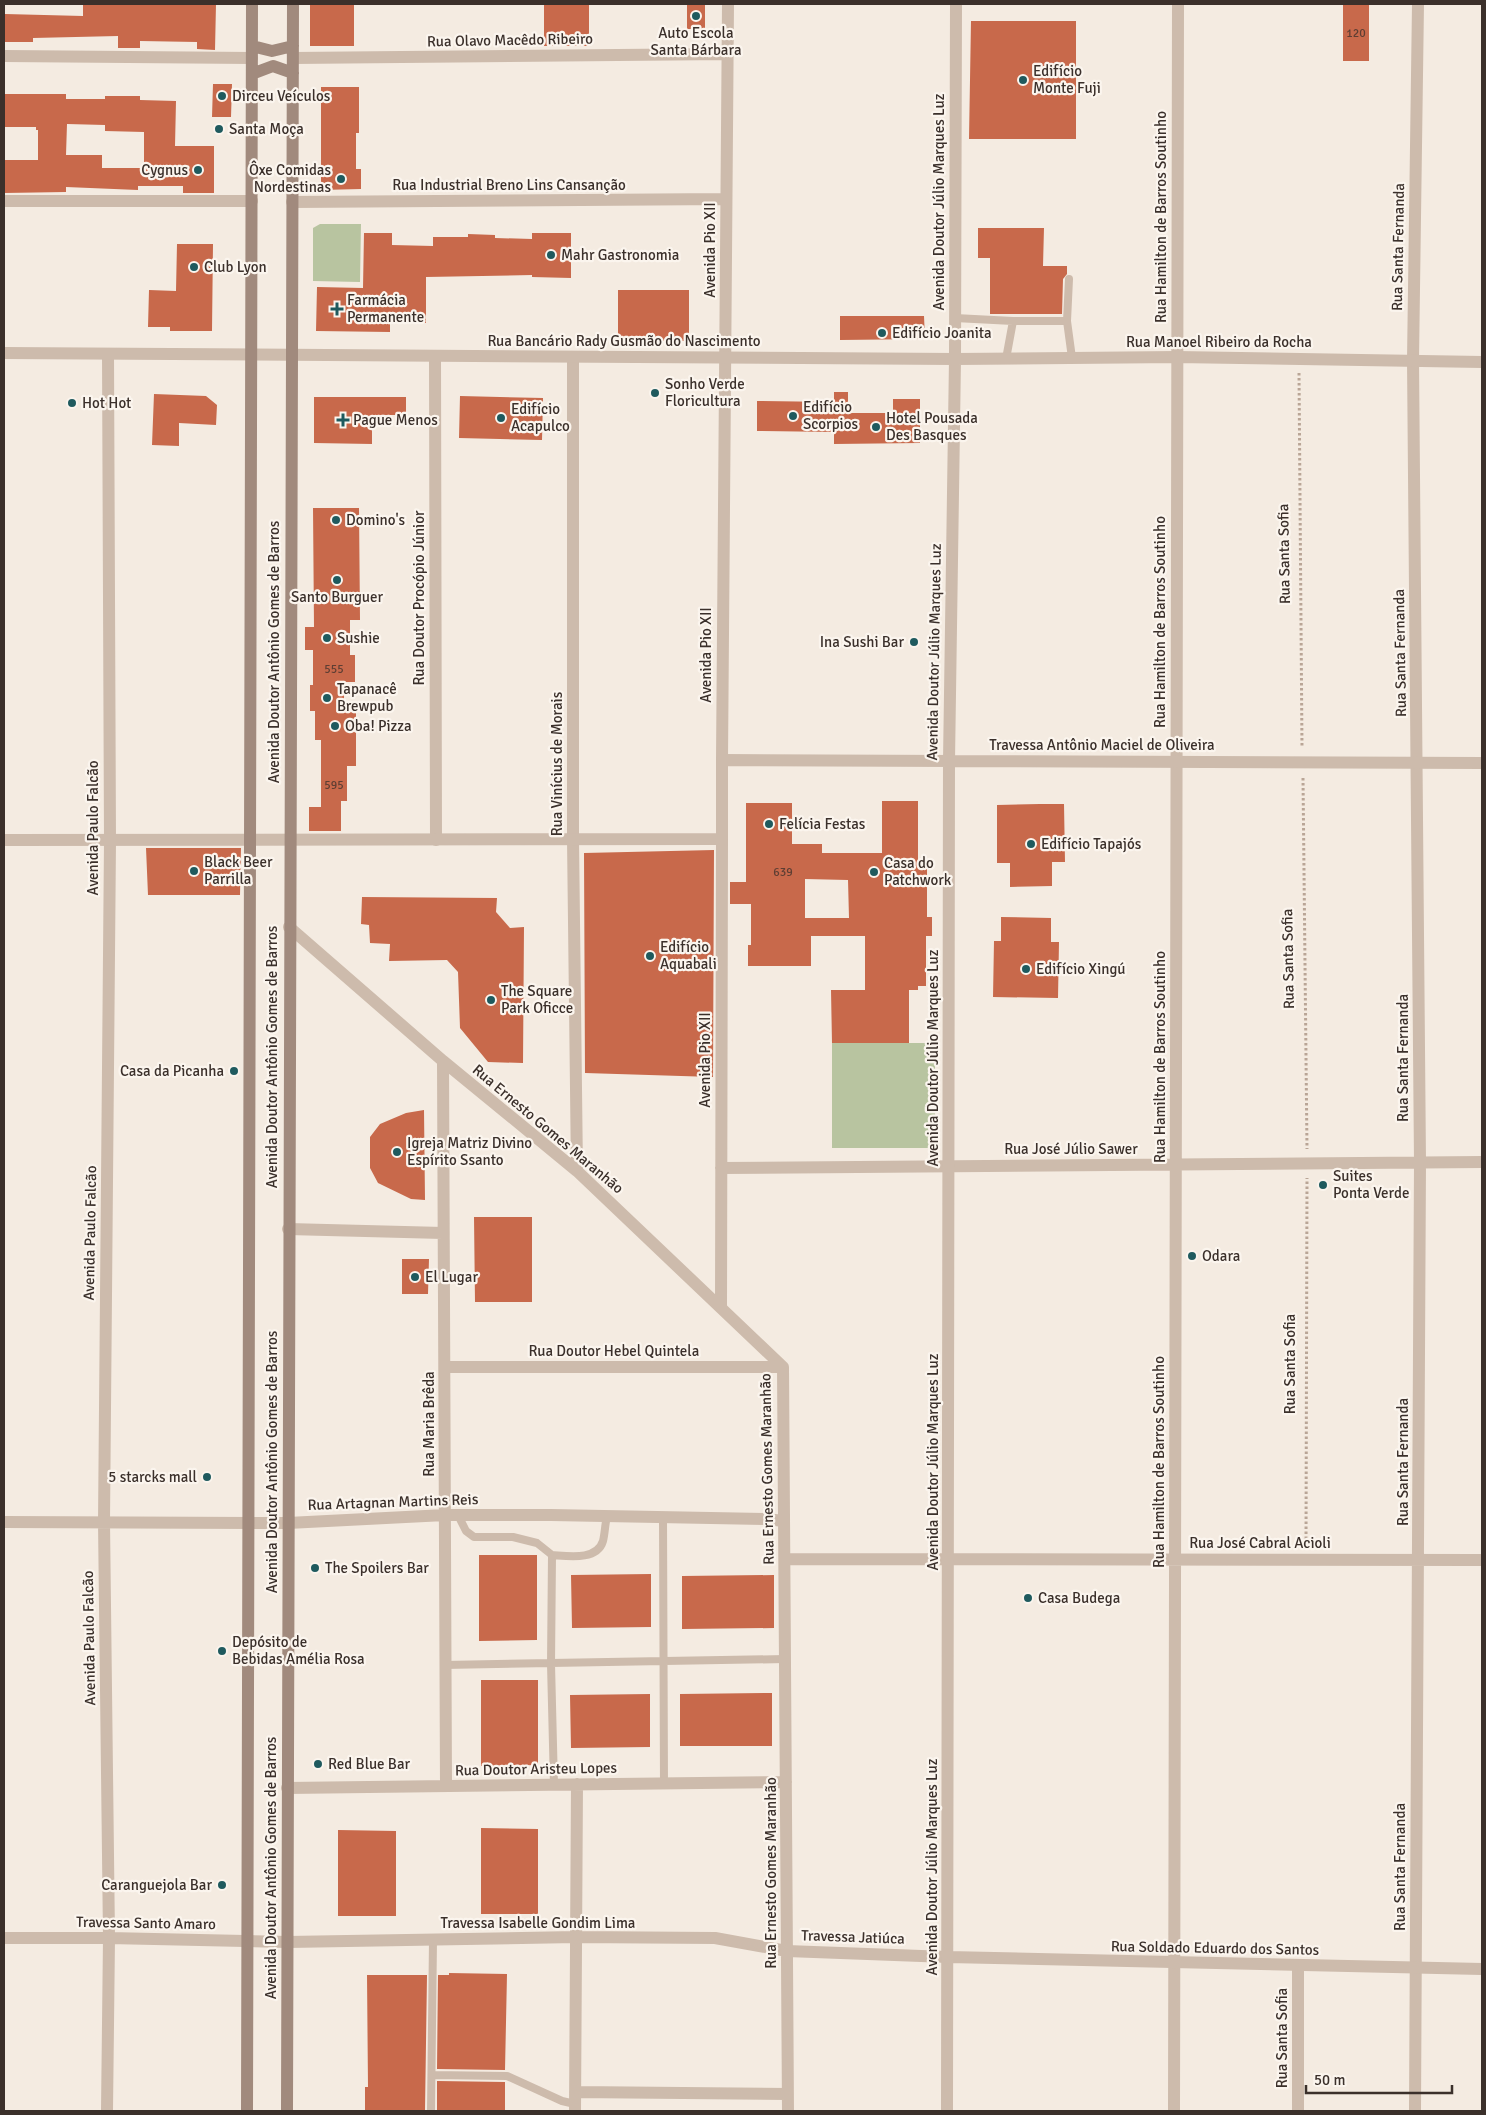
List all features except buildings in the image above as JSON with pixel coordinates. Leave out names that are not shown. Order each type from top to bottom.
[{"type":"main road","name":"Avenida Doutor Antônio Gomes de Barros","points":[[247,2111],[252,4]]},
{"type":"main road","name":"Avenida Doutor Antônio Gomes de Barros","points":[[287,2111],[289,840],[293,4]]},
{"type":"main road","points":[[252,52],[293,52]]},
{"type":"main road","points":[[252,74],[273,66],[293,73]]},
{"type":"street","name":"Avenida Pio XII","points":[[721,1306],[722,760],[728,4]]},
{"type":"street","name":"Avenida Doutor Júlio Marques Luz","points":[[947,2111],[950,1166],[949,761],[955,359],[956,4]]},
{"type":"street","name":"Rua Hamilton de Barros Soutinho","points":[[1174,2111],[1178,4]]},
{"type":"street","name":"Rua Santa Fernanda","points":[[1416,2111],[1420,1163],[1413,360],[1418,4]]},
{"type":"street","points":[[4,56],[252,52]]},
{"type":"street","name":"Rua Olavo Macêdo Ribeiro","points":[[293,52],[727,54]]},
{"type":"street","name":"Rua Industrial Breno Lins Cansanção","points":[[292,202],[726,200]]},
{"type":"street","points":[[4,201],[252,201]]},
{"type":"street","name":"Rua Bancário Rady Gusmão do Nascimento","points":[[4,353],[955,359]]},
{"type":"street","name":"Avenida Paulo Falcão","points":[[107,2111],[109,1938],[104,1522],[110,841],[108,354]]},
{"type":"street","name":"Rua Doutor Procópio Júnior","points":[[436,356],[436,840]]},
{"type":"street","name":"Rua Vinícius de Morais","points":[[574,357],[574,839],[577,1171]]},
{"type":"street","name":"Rua Manoel Ribeiro da Rocha","points":[[955,359],[1177,357],[1482,362]]},
{"type":"street","name":"Travessa Antônio Maciel de Oliveira","points":[[722,760],[1482,763]]},
{"type":"street","points":[[4,840],[722,839]]},
{"type":"street","name":"Rua Ernesto Gomes Maranhão","points":[[289,927],[443,1061],[577,1171],[783,1367],[788,2111]]},
{"type":"street","name":"Rua Maria Brêda","points":[[443,1061],[443,1233],[451,1515],[444,1665],[446,1786]]},
{"type":"street","name":"Rua José Júlio Sawer","points":[[721,1168],[1482,1162]]},
{"type":"street","points":[[288,1229],[443,1233]]},
{"type":"street","name":"Rua Doutor Hebel Quintela","points":[[446,1367],[783,1367]]},
{"type":"street","name":"Rua Artagnan Martins Reis","points":[[4,1522],[288,1523],[451,1515],[606,1516],[784,1521]]},
{"type":"street","points":[[785,1559],[948,1559]]},
{"type":"street","name":"Rua José Cabral Acioli","points":[[948,1559],[1482,1560]]},
{"type":"street","name":"Rua Doutor Aristeu Lopes","points":[[287,1788],[786,1782]]},
{"type":"street","points":[[577,1784],[575,2102],[788,2094]]},
{"type":"street","name":"Travessa Santo Amaro","points":[[4,1938],[288,1942]]},
{"type":"street","name":"Travessa Isabelle Gondim Lima","points":[[288,1942],[715,1938],[787,1951]]},
{"type":"street","name":"Travessa Jatiúca","points":[[787,1951],[948,1957]]},
{"type":"street","name":"Rua Soldado Eduardo dos Santos","points":[[948,1957],[1482,1969]]},
{"type":"street","name":"Rua Santa Sofia","points":[[1298,1966],[1298,2111]]},
{"type":"lane","points":[[1069,278],[1067,321],[1072,358]]},
{"type":"lane","points":[[955,318],[1067,321]]},
{"type":"lane","points":[[1006,359],[1013,321]]},
{"type":"lane","points":[[451,1515],[474,1537],[513,1537],[537,1543],[552,1555],[582,1557],[594,1552],[603,1542],[606,1516]]},
{"type":"lane","points":[[663,1518],[664,1784]]},
{"type":"lane","points":[[552,1555],[554,1785]]},
{"type":"lane","points":[[444,1665],[785,1659]]},
{"type":"lane","points":[[431,2111],[433,1940]]},
{"type":"lane","points":[[432,2075],[507,2076],[562,2101],[575,2102]]},
{"type":"path","name":"Rua Santa Sofia","points":[[1299,358],[1307,1164],[1306,1560]]},
{"type":"green space","points":[[320,224],[361,224],[360,282],[313,281],[313,228]]},
{"type":"green space","points":[[832,1043],[935,1043],[935,1148],[832,1148]]},
{"type":"place","name":"Auto Escola Santa Bárbara","points":[[696,16]]},
{"type":"place","name":"Edifício Monte Fuji","points":[[1023,80]]},
{"type":"place","name":"Dirceu Veículos","points":[[222,96]]},
{"type":"place","name":"Santa Moça","points":[[219,129]]},
{"type":"place","name":"Cygnus","points":[[198,170]]},
{"type":"place","name":"Ôxe Comidas Nordestinas","points":[[341,179]]},
{"type":"place","name":"Mahr Gastronomia","points":[[551,255]]},
{"type":"place","name":"Club Lyon","points":[[194,267]]},
{"type":"place","name":"Farmácia Permanente","points":[[337,309]]},
{"type":"place","name":"Edifício Joanita","points":[[882,333]]},
{"type":"place","name":"Sonho Verde Floricultura","points":[[655,393]]},
{"type":"place","name":"Hot Hot","points":[[72,403]]},
{"type":"place","name":"Edifício Scorpios","points":[[793,416]]},
{"type":"place","name":"Edifício Acapulco","points":[[501,418]]},
{"type":"place","name":"Pague Menos","points":[[343,420]]},
{"type":"place","name":"Hotel Pousada Des Basques","points":[[876,427]]},
{"type":"place","name":"Domino's","points":[[336,520]]},
{"type":"place","name":"Santo Burguer","points":[[337,580]]},
{"type":"place","name":"Sushie","points":[[327,638]]},
{"type":"place","name":"Ina Sushi Bar","points":[[914,642]]},
{"type":"place","name":"Tapanacê Brewpub","points":[[327,698]]},
{"type":"place","name":"Oba! Pizza","points":[[335,726]]},
{"type":"place","name":"Felícia Festas","points":[[769,824]]},
{"type":"place","name":"Edifício Tapajós","points":[[1031,844]]},
{"type":"place","name":"Black Beer Parrilla","points":[[194,871]]},
{"type":"place","name":"Casa do Patchwork","points":[[874,872]]},
{"type":"place","name":"Edifício Aquabali","points":[[650,956]]},
{"type":"place","name":"Edifício Xingú","points":[[1026,969]]},
{"type":"place","name":"The Square Park Oficce","points":[[491,1000]]},
{"type":"place","name":"Casa da Picanha","points":[[234,1071]]},
{"type":"place","name":"Igreja Matriz Divino Espírito Ssanto","points":[[397,1152]]},
{"type":"place","name":"Suites Ponta Verde","points":[[1323,1185]]},
{"type":"place","name":"Odara","points":[[1192,1256]]},
{"type":"place","name":"El Lugar","points":[[415,1277]]},
{"type":"place","name":"5 starcks mall","points":[[207,1477]]},
{"type":"place","name":"The Spoilers Bar","points":[[315,1568]]},
{"type":"place","name":"Casa Budega","points":[[1028,1598]]},
{"type":"place","name":"Depósito de Bebidas Amélia Rosa","points":[[222,1651]]},
{"type":"place","name":"Red Blue Bar","points":[[318,1764]]},
{"type":"place","name":"Caranguejola Bar","points":[[222,1885]]}]
